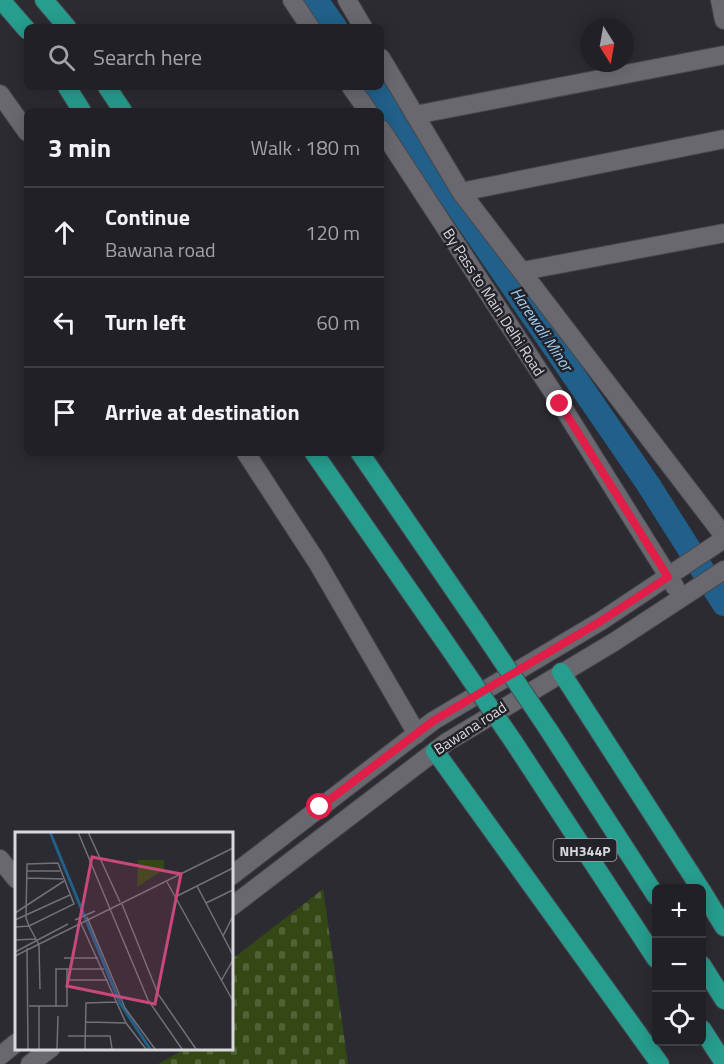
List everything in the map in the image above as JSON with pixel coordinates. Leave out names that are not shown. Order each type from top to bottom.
[{"type":"highway","points":[[1,0],[24,27]]},
{"type":"highway","points":[[44,0],[64,24]]},
{"type":"highway","points":[[69,90],[80,108]]},
{"type":"highway","points":[[109,90],[121,108]]},
{"type":"highway","name":"NH344P","points":[[316,456],[513,741],[652,951]]},
{"type":"highway","name":"NH344P","points":[[362,456],[548,729],[652,888]]},
{"type":"highway","points":[[561,672],[697,884]]},
{"type":"highway","points":[[435,751],[660,1064]]},
{"type":"highway","points":[[706,898],[724,927]]},
{"type":"highway","points":[[706,971],[724,1000]]},
{"type":"highway","points":[[706,1035],[724,1063]]},
{"type":"street","points":[[292,0],[308,24]]},
{"type":"street","points":[[347,0],[361,24]]},
{"type":"street","points":[[720,0],[724,20]]},
{"type":"street","points":[[415,115],[724,55]]},
{"type":"street","points":[[384,63],[461,192],[523,271],[720,540]]},
{"type":"street","points":[[353,90],[366,108]]},
{"type":"street","points":[[0,94],[24,128]]},
{"type":"street","name":"By Pass to Main Delhi Road","points":[[384,134],[560,404],[689,594]]},
{"type":"street","points":[[461,192],[724,139]]},
{"type":"street","points":[[523,271],[724,233]]},
{"type":"street","points":[[248,456],[317,562],[417,734]]},
{"type":"street","name":"Bawana road","points":[[232,875],[417,734],[511,673],[601,621],[720,540]]},
{"type":"street","name":"Bawana road","points":[[232,906],[435,751],[724,570]]},
{"type":"street","points":[[0,1056],[15,1044]]},
{"type":"street","points":[[30,1064],[49,1049]]},
{"type":"green space","points":[[323,889],[348,1064],[158,1064],[185,1049],[232,1049],[232,959]]},
{"type":"waterway","name":"Harewali Minor","points":[[316,0],[333,24]]},
{"type":"waterway","name":"Harewali Minor","points":[[378,90],[648,484],[724,604]]},
{"type":"route","points":[[320,807],[433,721],[601,621],[668,577],[560,404]]}]
